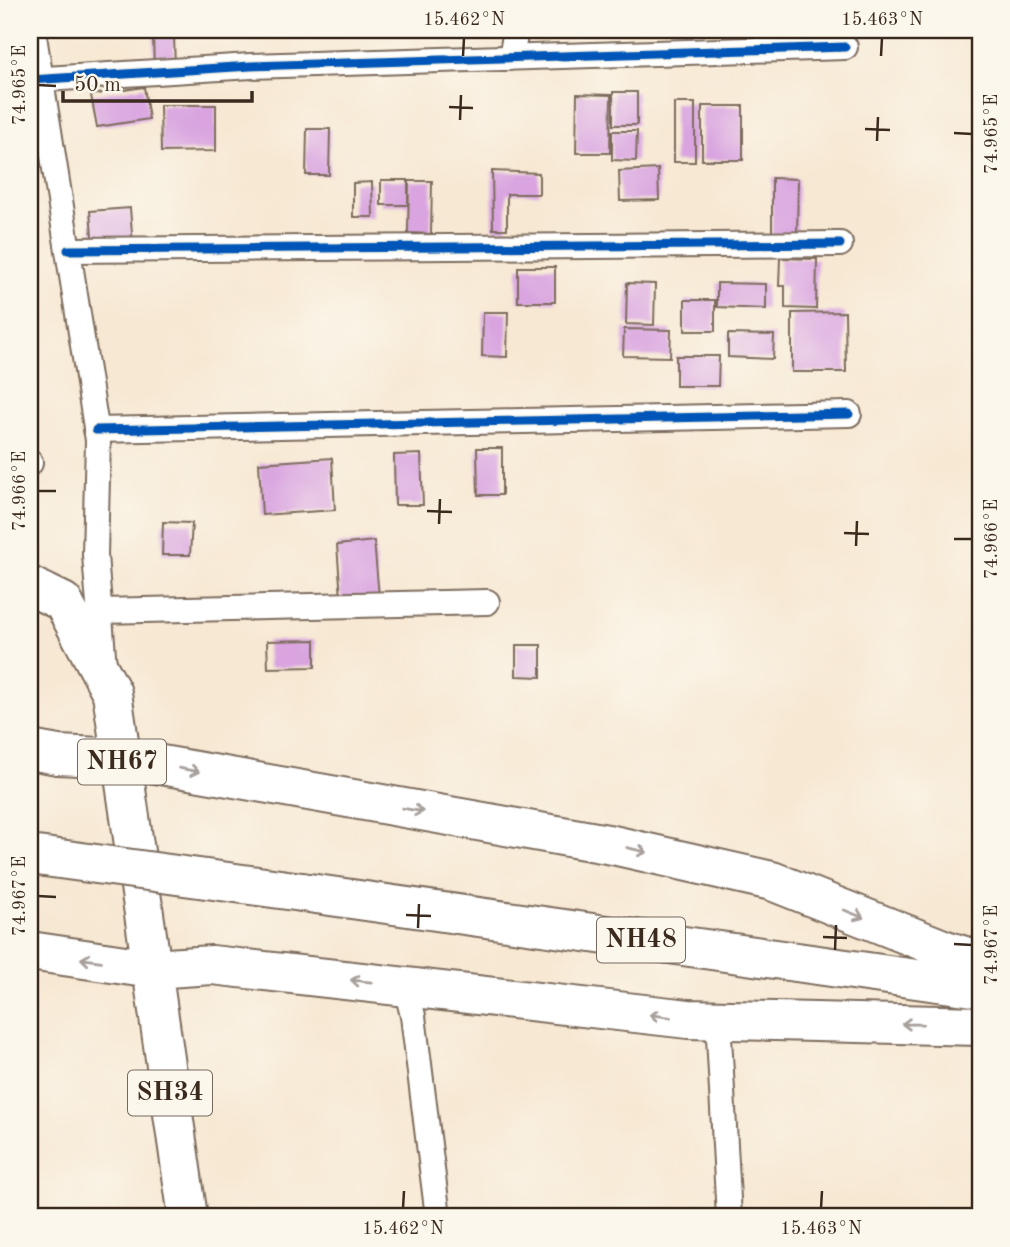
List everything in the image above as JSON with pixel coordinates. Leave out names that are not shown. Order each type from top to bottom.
[{"type":"main road","name":"NH67","points":[[30,586],[63,602],[112,694],[152,969]]},
{"type":"main road","name":"NH67","points":[[30,750],[58,755],[122,758]]},
{"type":"main road","points":[[122,758],[613,845],[772,881],[980,961]]},
{"type":"main road","name":"NH48","points":[[30,855],[980,988]]},
{"type":"main road","points":[[30,951],[152,969],[212,965],[675,1017],[980,1026]]},
{"type":"main road","name":"SH34","points":[[152,969],[188,1217]]},
{"type":"street","points":[[33,30],[35,79],[68,250],[96,430],[94,555],[105,661],[103,677]]},
{"type":"street","points":[[511,58],[516,30]]},
{"type":"street","points":[[35,79],[251,66],[845,47]]},
{"type":"street","points":[[68,250],[840,244]]},
{"type":"street","points":[[96,430],[849,414]]},
{"type":"street","points":[[100,611],[488,602]]},
{"type":"street","points":[[406,986],[413,1016],[438,1217]]},
{"type":"street","points":[[718,1020],[729,1217]]},
{"type":"building","points":[[153,34],[174,34],[175,70],[154,71]]},
{"type":"building","points":[[144,87],[149,119],[97,127],[91,95]]},
{"type":"building","points":[[613,92],[637,92],[637,125],[613,125]]},
{"type":"building","points":[[577,94],[611,95],[610,153],[576,153]]},
{"type":"building","points":[[674,103],[695,103],[695,162],[674,162]]},
{"type":"building","points":[[160,105],[216,105],[216,151],[161,152]]},
{"type":"building","points":[[702,106],[743,106],[743,160],[702,160]]},
{"type":"building","points":[[307,129],[330,129],[329,175],[306,175]]},
{"type":"building","points":[[612,131],[637,131],[636,161],[612,160]]},
{"type":"building","points":[[658,169],[659,200],[620,201],[619,171]]},
{"type":"building","points":[[492,171],[539,173],[539,194],[507,194],[507,229],[493,229]]},
{"type":"building","points":[[772,178],[798,179],[797,236],[772,236]]},
{"type":"building","points":[[381,180],[408,180],[408,205],[381,205]]},
{"type":"building","points":[[409,181],[432,181],[431,234],[408,233]]},
{"type":"building","points":[[372,182],[373,217],[353,217],[353,183]]},
{"type":"building","points":[[130,208],[133,246],[93,249],[90,211]]},
{"type":"building","points":[[780,258],[817,259],[816,309],[785,308],[785,286],[779,286]]},
{"type":"building","points":[[518,267],[555,267],[555,302],[518,302]]},
{"type":"building","points":[[627,283],[655,284],[654,325],[626,324]]},
{"type":"building","points":[[717,283],[766,284],[766,309],[717,307]]},
{"type":"building","points":[[685,300],[715,300],[715,331],[685,331]]},
{"type":"building","points":[[483,312],[508,312],[507,357],[482,356]]},
{"type":"building","points":[[845,312],[846,372],[792,372],[792,313]]},
{"type":"building","points":[[624,329],[671,330],[670,357],[623,356]]},
{"type":"building","points":[[728,334],[774,335],[773,359],[728,357]]},
{"type":"building","points":[[676,356],[719,356],[718,386],[676,386]]},
{"type":"building","points":[[477,448],[502,448],[502,495],[478,495]]},
{"type":"building","points":[[421,454],[423,505],[395,505],[394,455]]},
{"type":"building","points":[[332,458],[335,510],[262,515],[259,463]]},
{"type":"building","points":[[163,522],[192,523],[190,555],[162,555]]},
{"type":"building","points":[[374,541],[380,608],[342,611],[337,545]]},
{"type":"building","points":[[315,640],[315,667],[268,668],[267,641]]},
{"type":"building","points":[[516,645],[541,645],[541,677],[516,676]]},
{"type":"cycle path","points":[[30,80],[251,66],[845,47]]},
{"type":"cycle path","points":[[68,250],[840,244]]},
{"type":"cycle path","points":[[96,430],[849,414]]}]
